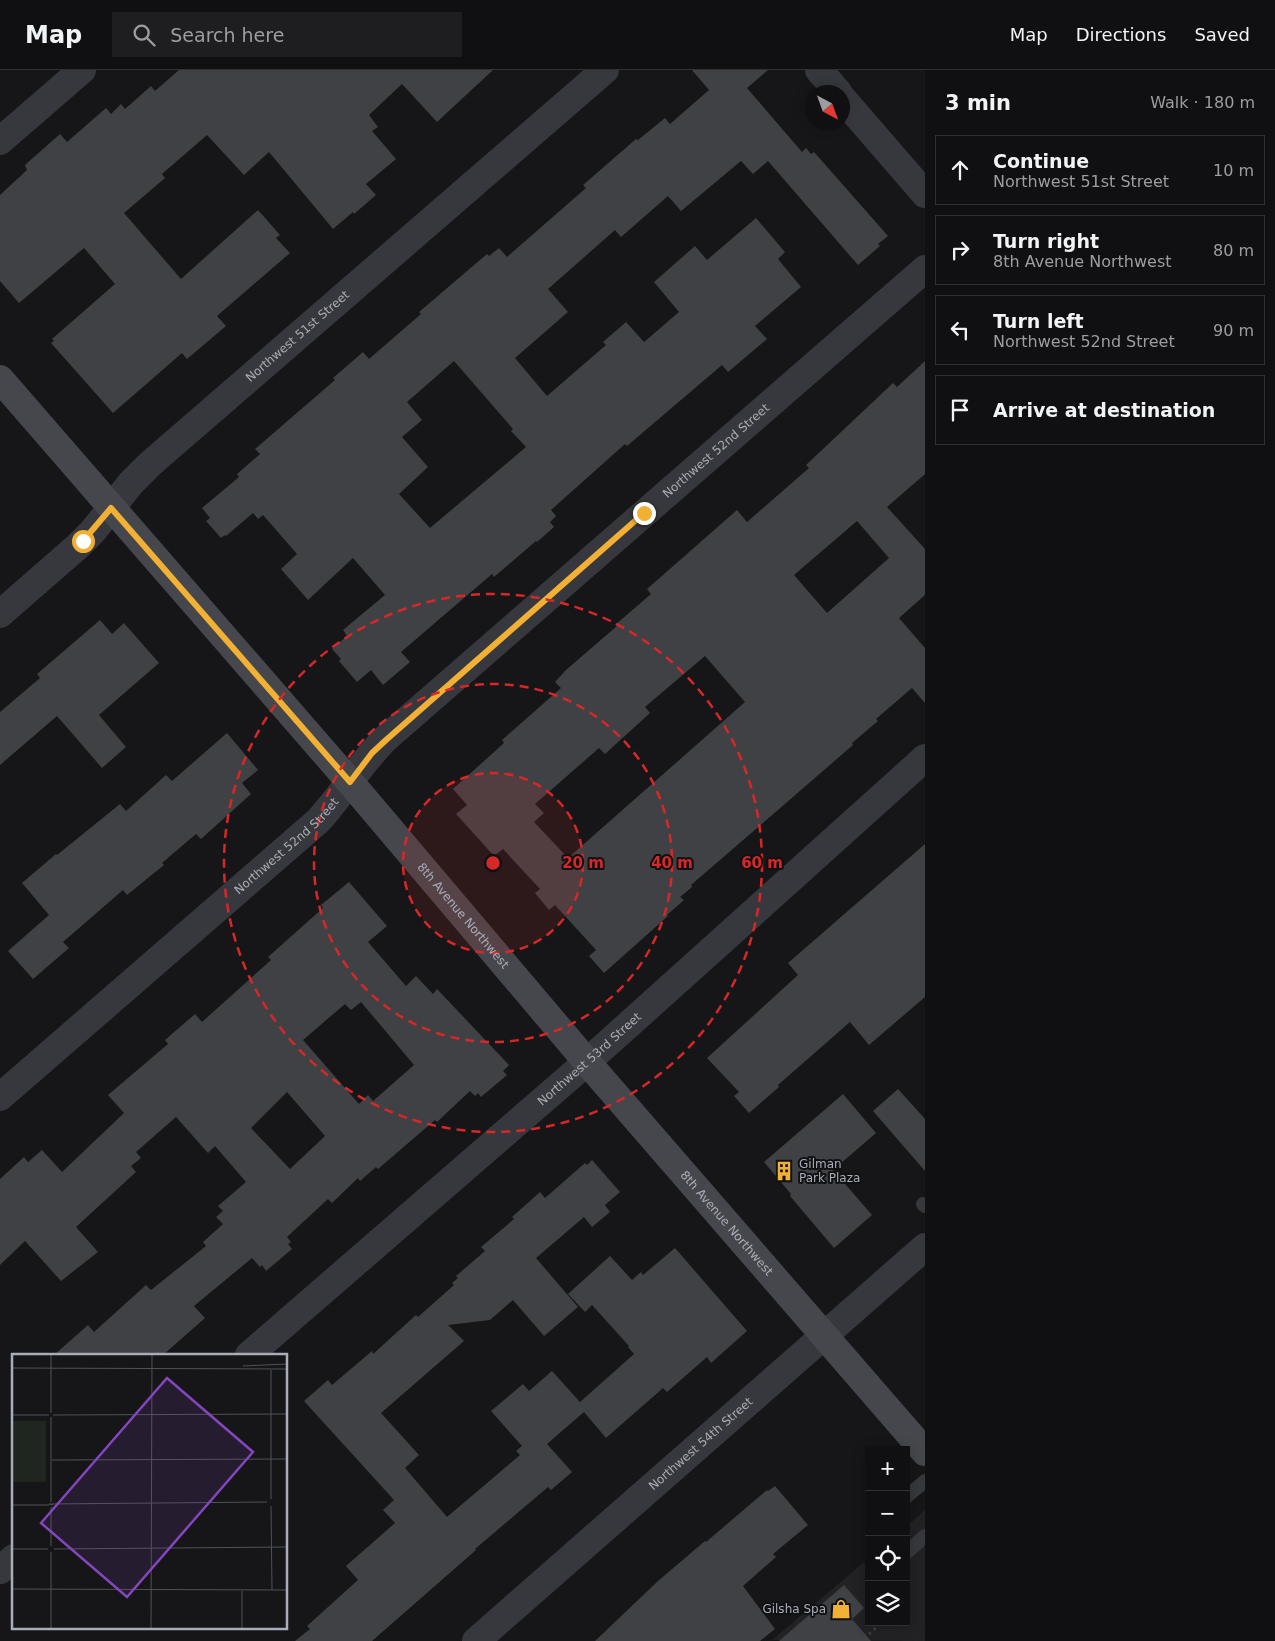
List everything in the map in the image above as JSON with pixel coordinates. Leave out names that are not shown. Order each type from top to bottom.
[{"type":"main road","name":"8th Avenue Northwest","points":[[0,379],[350,782],[586,1062],[925,1452]]},
{"type":"street","points":[[0,141],[82,70]]},
{"type":"street","name":"Northwest 51st Street","points":[[0,614],[93,531],[131,483],[150,464],[605,70]]},
{"type":"street","points":[[818,70],[832,85]]},
{"type":"street","points":[[850,107],[925,194]]},
{"type":"street","name":"Northwest 52nd Street","points":[[0,1097],[318,821],[330,809],[372,753],[386,740],[925,269]]},
{"type":"street","name":"Northwest 53rd Street","points":[[250,1354],[586,1062],[925,758]]},
{"type":"street","name":"Northwest 54th Street","points":[[476,1641],[925,1247]]},
{"type":"street","points":[[0,1570],[12,1560]]},
{"type":"lane","points":[[910,1493],[925,1480]]},
{"type":"lane","points":[[910,1549],[925,1536]]},
{"type":"path","points":[[869,1634],[878,1626]]},
{"type":"shaded area","points":[[925,1510],[925,1641],[772,1640],[865,1561],[865,1626],[910,1626],[910,1523]]},
{"type":"building","points":[[179,70],[493,70],[437,122],[402,84],[369,115],[378,127],[372,131],[396,159],[366,184],[376,195],[333,229],[269,152],[244,175],[207,135],[162,174],[165,178],[124,213],[181,279],[258,210],[280,235],[276,238],[290,253],[217,316],[226,326],[187,359],[182,353],[113,413],[51,343],[54,341],[52,339],[115,284],[84,248],[19,303],[0,281],[0,195],[27,170],[25,165],[60,134],[67,142],[106,108],[111,114],[121,104],[125,109],[151,86],[155,91]]},
{"type":"building","points":[[692,70],[768,70],[747,88],[802,152],[806,148],[811,154],[814,152],[888,236],[878,244],[880,246],[858,265],[768,161],[753,174],[741,161],[681,211],[668,196],[621,237],[615,230],[548,289],[568,312],[515,358],[547,396],[606,345],[603,342],[626,322],[644,342],[679,312],[654,282],[695,246],[707,260],[756,218],[785,252],[778,259],[801,287],[755,326],[767,339],[728,372],[722,365],[627,446],[625,444],[551,510],[556,516],[550,522],[554,527],[494,577],[492,574],[401,652],[410,662],[383,685],[371,670],[357,682],[339,661],[341,659],[332,649],[347,636],[343,630],[385,595],[353,558],[308,600],[281,569],[297,554],[263,515],[258,519],[253,513],[226,536],[221,538],[206,521],[210,518],[202,508],[239,477],[237,474],[260,454],[255,449],[335,380],[333,378],[363,352],[369,359],[421,314],[419,312],[487,254],[489,256],[499,248],[507,257],[586,188],[583,185],[636,139],[638,140],[665,118],[670,124],[709,90]],"holes":[[[454,361],[513,429],[511,431],[526,447],[430,528],[399,494],[428,467],[402,437],[422,420],[407,402]]]},
{"type":"building","points":[[925,361],[925,474],[887,507],[925,549],[925,595],[899,618],[925,648],[925,703],[912,688],[876,719],[878,721],[852,743],[853,745],[691,885],[692,887],[680,897],[684,900],[604,973],[589,956],[596,950],[555,905],[549,910],[535,893],[540,889],[503,849],[494,856],[456,814],[467,805],[453,789],[504,743],[502,740],[561,688],[555,682],[651,594],[647,589],[737,510],[747,522],[809,468],[806,465],[893,383],[897,387]],"holes":[[[857,521],[889,558],[827,613],[794,575]],[[705,656],[745,702],[568,858],[534,822],[544,813],[535,804],[599,748],[605,754],[650,713],[645,707]]]},
{"type":"building","points":[[100,620],[112,634],[124,623],[159,663],[99,715],[126,747],[102,768],[57,716],[0,765],[0,712],[40,678],[37,674]]},
{"type":"building","points":[[227,733],[258,770],[242,783],[251,794],[201,839],[196,834],[162,863],[164,865],[127,895],[123,890],[63,942],[69,948],[33,979],[8,951],[49,915],[22,883],[120,804],[126,811],[166,775],[172,781]]},
{"type":"building","points":[[925,844],[925,997],[869,1045],[850,1022],[749,1113],[734,1096],[739,1092],[707,1058],[798,975],[788,963]]},
{"type":"building","points":[[349,882],[387,926],[368,942],[406,986],[416,976],[433,994],[437,989],[509,1065],[503,1071],[507,1075],[481,1097],[478,1093],[475,1096],[470,1091],[437,1122],[435,1120],[378,1169],[376,1167],[360,1181],[358,1178],[332,1203],[328,1199],[287,1237],[291,1242],[288,1244],[292,1249],[266,1271],[262,1265],[260,1267],[252,1258],[194,1306],[205,1318],[164,1354],[55,1354],[88,1325],[94,1332],[146,1285],[151,1290],[206,1246],[203,1242],[223,1224],[216,1217],[223,1211],[218,1206],[246,1182],[215,1146],[208,1153],[176,1117],[136,1152],[141,1158],[131,1166],[136,1172],[76,1227],[98,1252],[61,1281],[25,1241],[0,1265],[0,1179],[24,1157],[28,1162],[42,1150],[62,1172],[124,1113],[108,1095],[168,1044],[165,1040],[195,1014],[202,1022],[271,960],[268,957],[323,908],[321,905]],"holes":[[[361,1002],[414,1065],[373,1101],[368,1095],[359,1104],[303,1040],[345,1004],[351,1010]],[[287,1092],[325,1136],[290,1169],[251,1128]]]},
{"type":"building","points":[[898,1089],[925,1119],[925,1171],[873,1111]]},
{"type":"building","name":"Gilman Park Plaza","points":[[843,1094],[876,1133],[833,1170],[872,1215],[834,1248],[764,1162]]},
{"type":"building","points":[[592,1160],[620,1192],[605,1205],[610,1212],[592,1227],[584,1217],[536,1258],[578,1307],[544,1336],[513,1300],[490,1320],[448,1325],[464,1341],[381,1413],[419,1455],[405,1468],[447,1517],[520,1455],[516,1451],[522,1446],[491,1411],[523,1384],[529,1391],[552,1371],[580,1402],[634,1354],[592,1305],[585,1312],[568,1294],[610,1256],[632,1280],[641,1272],[643,1275],[675,1248],[747,1331],[711,1363],[707,1357],[667,1392],[663,1388],[606,1438],[584,1412],[547,1444],[572,1472],[551,1490],[548,1487],[372,1641],[295,1641],[310,1629],[307,1626],[358,1580],[346,1566],[395,1523],[383,1510],[394,1500],[304,1401],[328,1380],[332,1385],[372,1351],[373,1354],[416,1315],[418,1317],[454,1285],[452,1283],[458,1278],[456,1276],[485,1251],[481,1247],[514,1219],[512,1217],[540,1192],[545,1198],[585,1163],[587,1165]]},
{"type":"building","points":[[775,1486],[808,1525],[773,1554],[776,1557],[743,1586],[775,1629],[760,1641],[595,1641],[658,1581],[767,1490]]},
{"type":"building","points":[[844,1585],[864,1608],[852,1619],[871,1641],[779,1641]]},
{"type":"place","name":"Gilman Park Plaza","points":[[784,1171]]},
{"type":"place","name":"Gilsha Spa","points":[[841,1609]]},
{"type":"route","points":[[83,541],[111,508],[350,782],[372,753],[386,740],[644,513]]}]
